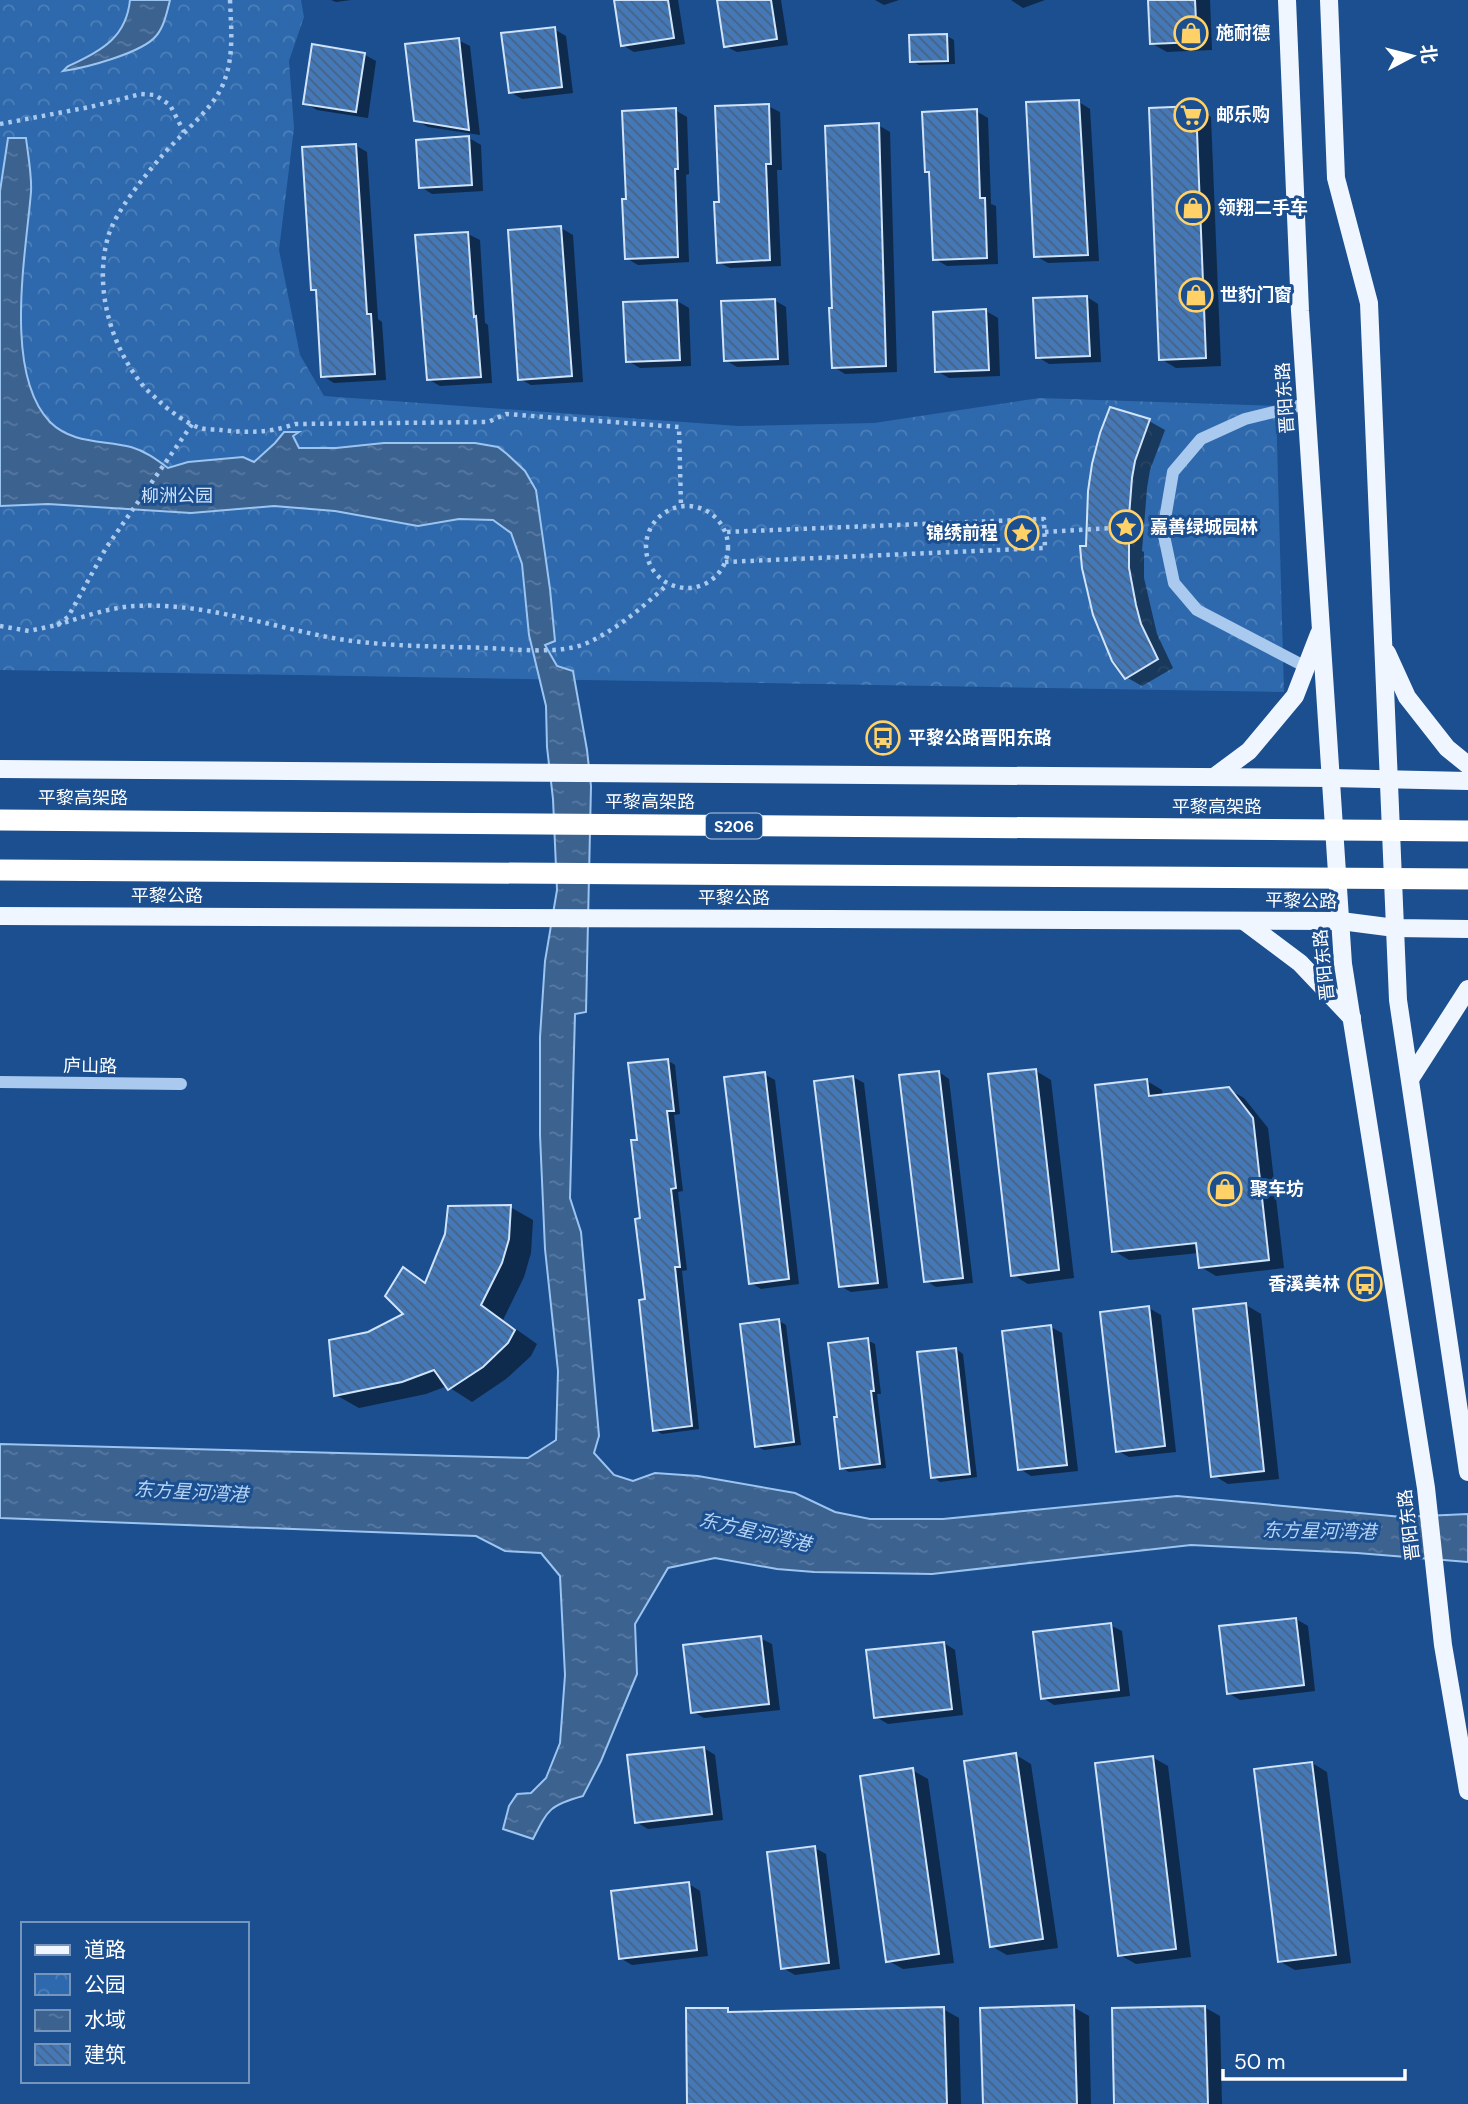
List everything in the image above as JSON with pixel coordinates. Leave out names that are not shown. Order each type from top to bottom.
[{"type":"highway","name":"平黎高架路","points":[[0,820],[1468,831]]},
{"type":"highway","points":[[0,870],[1468,879]]},
{"type":"main road","name":"晋阳东路","points":[[1286,0],[1306,404],[1343,964],[1426,1488],[1443,1645],[1468,1791]]},
{"type":"main road","points":[[1329,0],[1336,178],[1369,303],[1398,1000],[1468,1472]]},
{"type":"main road","points":[[1214,777],[1249,751],[1295,696],[1321,627]]},
{"type":"main road","points":[[1383,644],[1407,696],[1447,748],[1468,765]]},
{"type":"main road","points":[[0,769],[1331,778],[1468,782]]},
{"type":"main road","name":"平黎公路","points":[[0,916],[1341,921],[1395,928],[1468,929]]},
{"type":"main road","points":[[1244,921],[1300,963],[1352,1018]]},
{"type":"main road","points":[[1410,1079],[1468,989]]},
{"type":"street","points":[[1306,404],[1245,419],[1201,439],[1173,472],[1163,531],[1174,583],[1196,610],[1306,667]]},
{"type":"street","name":"庐山路","points":[[0,1082],[181,1084]]},
{"type":"path","points":[[230,0],[232,49],[225,81],[210,104],[161,157],[124,205],[108,236],[104,265],[108,317],[121,352],[142,384],[168,409],[200,428],[248,433],[277,430],[295,424],[488,422],[506,414],[679,427],[681,506]]},
{"type":"path","points":[[0,124],[90,107],[141,94],[155,95],[170,105],[184,132]]},
{"type":"path","points":[[57,625],[68,617],[106,548],[193,423]]},
{"type":"path","points":[[694,506],[708,511],[718,520],[725,532],[728,545],[725,562],[711,580],[699,587],[686,589],[668,584],[652,569],[647,557],[649,530],[668,510],[694,506]]},
{"type":"path","points":[[725,532],[1044,519],[1045,533],[1045,548],[725,562]]},
{"type":"path","points":[[1045,533],[1164,525]]},
{"type":"path","points":[[0,625],[29,631],[132,606],[168,606],[335,638],[389,645],[567,649],[587,643],[637,613],[668,584]]},
{"type":"green space","name":"柳洲公园","points":[[0,0],[301,0],[304,17],[289,61],[294,128],[279,250],[300,355],[324,396],[738,426],[874,423],[1039,398],[1276,406],[1284,692],[0,670]]},
{"type":"water","points":[[130,0],[170,0],[163,24],[156,36],[126,54],[63,71],[100,49],[117,35],[123,25]]},
{"type":"water","name":"东方星河湾港","points":[[8,138],[26,138],[30,172],[31,192],[21,312],[26,374],[35,401],[50,422],[59,429],[78,438],[136,449],[168,468],[188,462],[243,457],[254,462],[284,432],[299,432],[293,436],[299,448],[336,448],[384,443],[475,443],[498,447],[525,471],[536,490],[555,641],[545,645],[557,666],[573,671],[591,786],[586,1012],[575,1014],[570,1198],[581,1232],[599,1436],[594,1453],[614,1475],[633,1481],[655,1473],[698,1476],[795,1493],[835,1512],[870,1519],[943,1519],[1177,1496],[1402,1517],[1468,1514],[1468,1562],[1357,1553],[1191,1545],[932,1574],[814,1572],[777,1569],[715,1558],[668,1568],[635,1624],[637,1674],[601,1761],[583,1796],[563,1802],[551,1810],[533,1839],[503,1829],[509,1806],[517,1794],[531,1793],[546,1778],[560,1743],[565,1675],[560,1576],[541,1553],[505,1551],[476,1536],[0,1518],[0,1444],[528,1458],[556,1440],[558,1371],[545,1249],[540,1135],[540,1037],[545,961],[557,890],[553,799],[546,706],[529,635],[522,564],[511,533],[493,520],[459,519],[418,526],[335,511],[274,506],[191,513],[48,504],[0,506],[0,191]]},
{"type":"building","points":[[614,0],[668,0],[674,38],[621,46]]},
{"type":"building","points":[[717,0],[771,0],[777,39],[724,47]]},
{"type":"building","points":[[1148,0],[1195,0],[1197,42],[1150,44]]},
{"type":"building","points":[[555,27],[562,87],[509,93],[501,33]]},
{"type":"building","points":[[947,34],[948,61],[910,62],[909,35]]},
{"type":"building","points":[[459,38],[469,130],[414,121],[405,44]]},
{"type":"building","points":[[312,44],[365,53],[356,112],[303,104]]},
{"type":"building","points":[[1079,100],[1088,255],[1034,257],[1026,102]]},
{"type":"building","points":[[769,104],[771,164],[766,164],[770,260],[717,263],[714,202],[719,202],[715,106]]},
{"type":"building","points":[[1196,106],[1206,358],[1159,360],[1149,108]]},
{"type":"building","points":[[676,108],[678,257],[625,259],[622,199],[626,199],[622,111]]},
{"type":"building","points":[[977,109],[980,198],[985,198],[987,258],[933,260],[929,172],[925,172],[922,112]]},
{"type":"building","points":[[879,123],[886,366],[832,368],[825,126]]},
{"type":"building","points":[[469,136],[472,185],[419,188],[416,140]]},
{"type":"building","points":[[356,144],[367,314],[371,314],[375,374],[321,377],[316,290],[311,290],[302,147]]},
{"type":"building","points":[[561,226],[572,376],[518,380],[508,230]]},
{"type":"building","points":[[468,232],[481,377],[427,380],[415,235]]},
{"type":"building","points":[[1087,296],[1090,356],[1036,358],[1033,298]]},
{"type":"building","points":[[775,299],[778,359],[724,361],[721,301]]},
{"type":"building","points":[[677,300],[680,360],[626,362],[623,302]]},
{"type":"building","points":[[986,309],[989,370],[935,372],[933,312]]},
{"type":"building","points":[[1110,407],[1150,419],[1135,461],[1127,542],[1129,541],[1129,568],[1141,624],[1158,659],[1125,679],[1112,661],[1093,615],[1082,568],[1080,546],[1086,546],[1092,464]]},
{"type":"building","points":[[668,1059],[674,1111],[667,1111],[676,1188],[671,1189],[680,1267],[675,1267],[692,1426],[653,1431],[639,1300],[645,1299],[635,1219],[640,1218],[631,1140],[637,1140],[628,1063]]},
{"type":"building","points":[[1036,1069],[1059,1270],[1011,1276],[988,1074]]},
{"type":"building","points":[[939,1071],[963,1278],[924,1282],[899,1075]]},
{"type":"building","points":[[765,1072],[789,1279],[749,1284],[724,1077]]},
{"type":"building","points":[[853,1076],[878,1283],[839,1287],[814,1081]]},
{"type":"building","points":[[1147,1079],[1149,1096],[1229,1087],[1253,1118],[1269,1260],[1199,1268],[1196,1243],[1112,1252],[1095,1085]]},
{"type":"building","points":[[511,1205],[509,1239],[502,1263],[481,1305],[515,1330],[508,1343],[483,1367],[448,1390],[434,1370],[402,1382],[334,1396],[329,1340],[368,1332],[403,1314],[385,1296],[403,1267],[425,1283],[445,1234],[448,1206]]},
{"type":"building","points":[[1246,1303],[1264,1471],[1211,1477],[1193,1309]]},
{"type":"building","points":[[1149,1306],[1165,1446],[1116,1452],[1100,1312]]},
{"type":"building","points":[[779,1319],[794,1442],[755,1447],[740,1324]]},
{"type":"building","points":[[1051,1325],[1067,1465],[1018,1470],[1002,1331]]},
{"type":"building","points":[[868,1338],[880,1464],[840,1469],[828,1343]]},
{"type":"building","points":[[956,1348],[970,1474],[931,1478],[917,1352]]},
{"type":"building","points":[[1296,1618],[1304,1685],[1227,1694],[1219,1626]]},
{"type":"building","points":[[1111,1623],[1119,1690],[1041,1699],[1033,1632]]},
{"type":"building","points":[[761,1636],[769,1704],[691,1713],[683,1645]]},
{"type":"building","points":[[944,1642],[952,1709],[874,1718],[866,1650]]},
{"type":"building","points":[[704,1747],[712,1814],[635,1823],[627,1755]]},
{"type":"building","points":[[1016,1753],[1043,1939],[990,1947],[964,1761]]},
{"type":"building","points":[[1153,1756],[1176,1949],[1118,1956],[1095,1763]]},
{"type":"building","points":[[1312,1762],[1336,1955],[1278,1962],[1254,1769]]},
{"type":"building","points":[[913,1768],[939,1954],[886,1962],[860,1776]]},
{"type":"building","points":[[815,1846],[829,1963],[781,1969],[767,1852]]},
{"type":"building","points":[[689,1882],[697,1950],[619,1959],[611,1891]]},
{"type":"building","points":[[1074,2005],[1077,2104],[983,2104],[980,2008]]},
{"type":"building","points":[[1205,2006],[1208,2104],[1114,2104],[1112,2008]]},
{"type":"building","points":[[944,2007],[947,2104],[687,2104],[686,2008],[728,2008],[728,2012]]},
{"type":"place","name":"施耐德","points":[[1191,33]]},
{"type":"place","name":"邮乐购","points":[[1191,115]]},
{"type":"place","name":"领翔二手车","points":[[1193,208]]},
{"type":"place","name":"世豹门窗","points":[[1196,295]]},
{"type":"place","name":"嘉善绿城园林","points":[[1126,527]]},
{"type":"place","name":"锦绣前程","points":[[1022,533]]},
{"type":"place","name":"平黎公路晋阳东路","points":[[883,738]]},
{"type":"place","name":"聚车坊","points":[[1225,1189]]},
{"type":"place","name":"香溪美林","points":[[1365,1284]]}]
